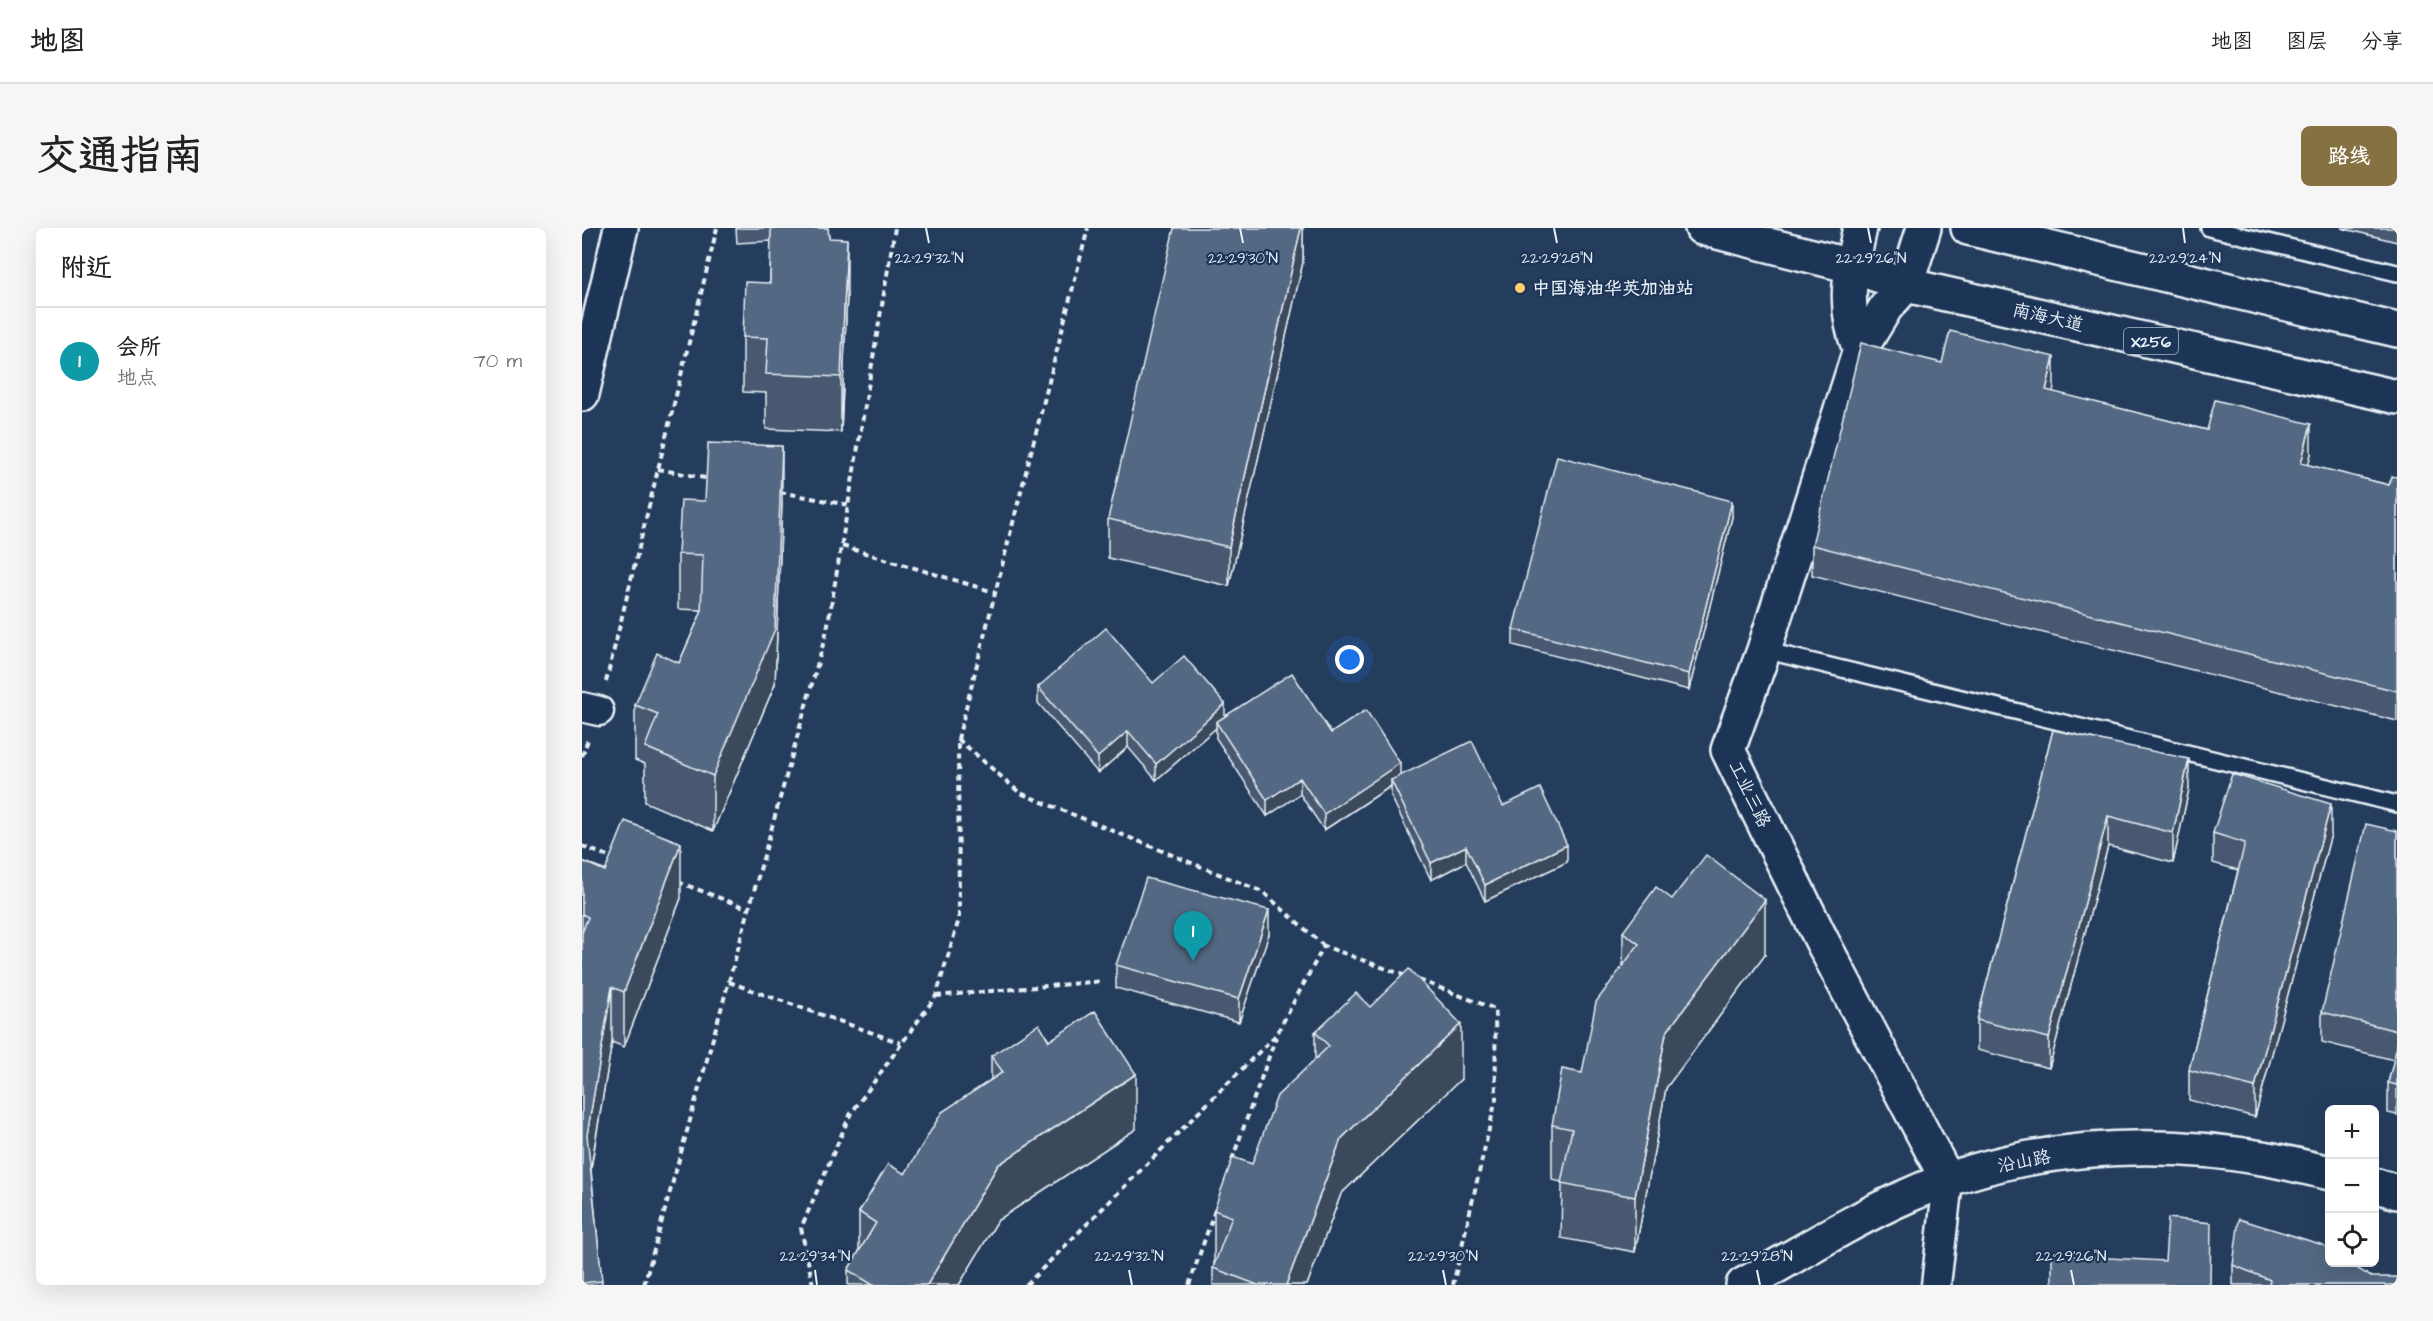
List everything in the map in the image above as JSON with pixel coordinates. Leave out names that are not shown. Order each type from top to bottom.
[{"type":"street","points":[[582,394],[621,228]]},
{"type":"street","name":"南海大道","points":[[1702,228],[1851,266],[1906,285],[2397,397]]},
{"type":"street","points":[[1860,228],[1851,266],[1848,305],[1851,329],[1860,350]]},
{"type":"street","name":"工业三路","points":[[1924,228],[1906,285],[1886,307],[1860,350],[1764,651],[1728,750],[1822,941],[1948,1181]]},
{"type":"street","points":[[1968,228],[2397,330]]},
{"type":"street","name":"沿山路","points":[[1743,1285],[1907,1196],[2004,1164],[2066,1153],[2129,1148],[2202,1150],[2267,1159],[2325,1172]]},
{"type":"street","points":[[1936,1285],[1948,1181]]},
{"type":"street","points":[[2379,1187],[2397,1192]]},
{"type":"lane","points":[[2209,228],[2397,273]]},
{"type":"lane","points":[[1764,651],[2397,804]]},
{"type":"path","points":[[582,756],[591,709],[658,469],[717,228]]},
{"type":"path","points":[[644,1285],[827,630],[895,228]]},
{"type":"path","points":[[813,1285],[801,1228],[850,1115],[936,996],[959,920],[958,739],[1088,228]]},
{"type":"path","points":[[658,469],[714,479]]},
{"type":"path","points":[[770,490],[848,505]]},
{"type":"path","points":[[842,546],[994,592]]},
{"type":"path","points":[[958,739],[1020,792],[1263,892],[1324,946],[1495,1009],[1496,1099],[1452,1285]]},
{"type":"path","points":[[582,846],[615,859]]},
{"type":"path","points":[[671,880],[749,909]]},
{"type":"path","points":[[1026,1285],[1276,1035],[1324,946]]},
{"type":"path","points":[[936,996],[1103,981]]},
{"type":"path","points":[[729,982],[902,1043]]},
{"type":"path","points":[[1232,1162],[1279,1028]]},
{"type":"path","points":[[1188,1285],[1216,1207]]},
{"type":"building","points":[[771,228],[828,228],[829,238],[847,239],[841,377],[766,374],[768,338],[743,337],[745,282],[770,283]]},
{"type":"building","points":[[1174,228],[1301,228],[1229,547],[1108,519]]},
{"type":"building","points":[[1950,331],[2054,357],[2046,390],[2207,430],[2215,400],[2311,424],[2301,463],[2389,485],[2392,476],[2397,477],[2397,691],[1812,545],[1861,343],[1942,363]]},
{"type":"building","points":[[708,443],[782,446],[775,629],[713,776],[645,747],[658,714],[635,705],[657,653],[679,663],[701,613],[703,555],[678,554],[681,500],[705,501]]},
{"type":"building","points":[[1557,456],[1732,501],[1689,674],[1513,629]]},
{"type":"building","points":[[1106,628],[1153,683],[1184,656],[1225,704],[1156,764],[1128,731],[1098,757],[1038,687]]},
{"type":"building","points":[[1292,673],[1331,733],[1366,710],[1400,763],[1324,814],[1300,778],[1267,800],[1216,722]]},
{"type":"building","points":[[2053,730],[2189,759],[2173,833],[2108,816],[2049,1038],[1977,1020]]},
{"type":"building","points":[[1472,741],[1503,806],[1540,788],[1567,845],[1485,885],[1466,846],[1431,863],[1391,780]]},
{"type":"building","points":[[2232,774],[2331,804],[2255,1087],[2189,1070],[2245,843],[2213,833]]},
{"type":"building","points":[[625,821],[681,843],[624,992],[612,987],[587,1135],[602,1281],[582,1283],[582,933],[588,917],[582,914],[582,861],[605,871]]},
{"type":"building","points":[[2366,824],[2397,831],[2397,1031],[2322,1012]]},
{"type":"building","points":[[1706,855],[1765,900],[1666,1033],[1635,1197],[1561,1183],[1572,1129],[1552,1125],[1562,1069],[1582,1073],[1596,1002],[1639,944],[1623,932],[1656,887],[1672,899]]},
{"type":"building","points":[[1146,878],[1269,910],[1239,999],[1116,965]]},
{"type":"building","points":[[1409,969],[1461,1024],[1341,1139],[1286,1285],[1258,1285],[1213,1268],[1232,1217],[1214,1210],[1233,1157],[1252,1164],[1277,1096],[1329,1046],[1315,1032],[1356,993],[1370,1007]]},
{"type":"building","points":[[1095,1011],[1136,1074],[998,1165],[927,1285],[873,1285],[848,1270],[876,1223],[859,1212],[888,1164],[905,1174],[942,1112],[1003,1072],[991,1056],[1039,1024],[1049,1041]]},
{"type":"building","points":[[2397,1046],[2397,1085],[2388,1083]]},
{"type":"building","points":[[2168,1218],[2211,1223],[2210,1285],[2052,1285],[2052,1255],[2165,1261]]},
{"type":"building","points":[[2239,1219],[2323,1245],[2325,1246],[2325,1267],[2355,1267],[2371,1277],[2397,1277],[2397,1285],[2269,1285],[2270,1280],[2233,1265]]},
{"type":"place","name":"中国海油华英加油站","points":[[1520,288]]},
{"type":"place","name":"会所","points":[[1193,961]]}]
